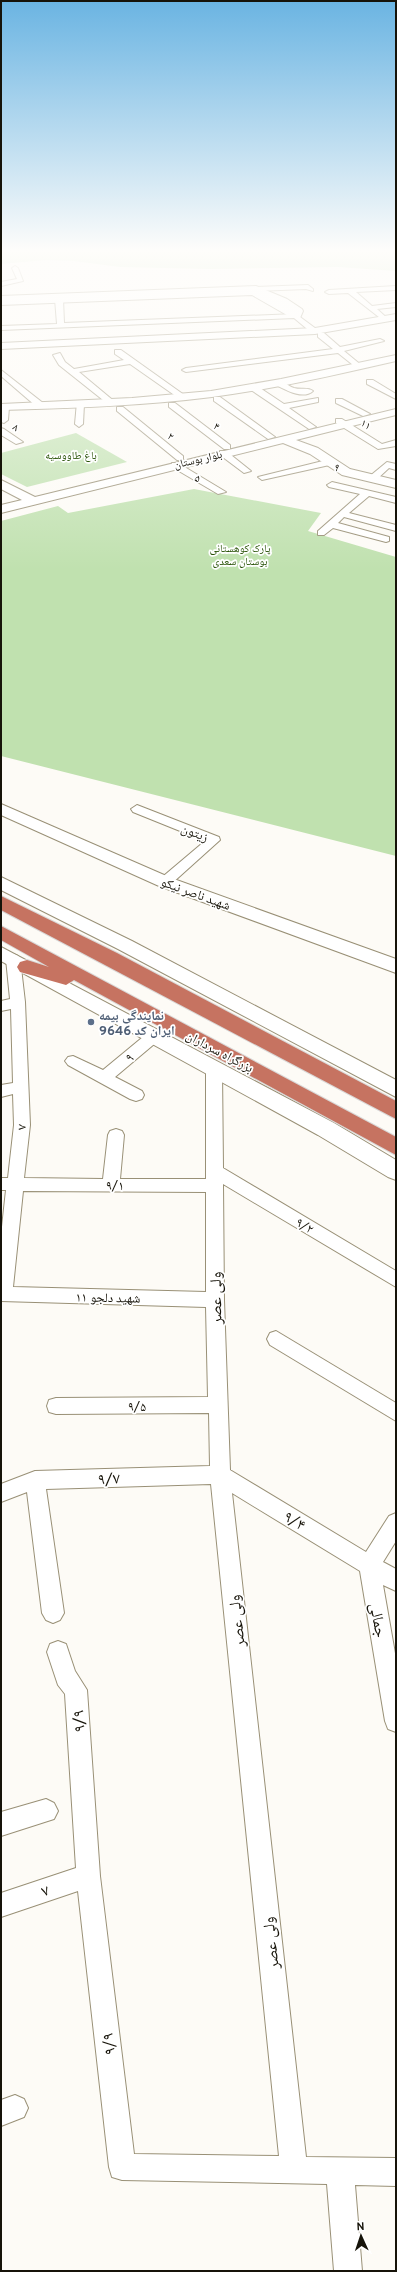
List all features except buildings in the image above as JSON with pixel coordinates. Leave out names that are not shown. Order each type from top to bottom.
[{"type":"highway","points":[[1,902],[365,1094],[396,1112]]},
{"type":"highway","name":"بزرگراه سرداران","points":[[1,932],[396,1147]]},
{"type":"highway","points":[[14,960],[107,990]]},
{"type":"highway","points":[[343,1117],[365,1094]]},
{"type":"main road","points":[[3,407],[80,404],[116,406],[183,398],[254,388],[396,358]]},
{"type":"main road","name":"بلوار بوستان","points":[[1,502],[27,498],[277,438],[396,407]]},
{"type":"main road","name":"بلوار بوستان","points":[[277,438],[312,427],[396,412]]},
{"type":"main road","name":"۹","points":[[277,438],[314,451],[346,472],[396,484]]},
{"type":"main road","points":[[1,484],[27,498]]},
{"type":"main road","name":"بلوار بوستان","points":[[1,509],[27,498]]},
{"type":"main road","name":"شهید ناصر نیکو","points":[[1,809],[165,882],[396,966]]},
{"type":"main road","points":[[1,883],[132,949],[396,1089]]},
{"type":"main road","points":[[14,960],[214,1070],[326,1129],[396,1171]]},
{"type":"street","points":[[59,358],[72,372],[116,406]]},
{"type":"street","points":[[128,358],[183,398]]},
{"type":"street","points":[[186,370],[278,358]]},
{"type":"street","points":[[348,358],[358,367]]},
{"type":"street","points":[[72,372],[131,360]]},
{"type":"street","points":[[1,372],[40,405]]},
{"type":"street","points":[[370,382],[396,397]]},
{"type":"street","points":[[279,383],[294,391],[309,391]]},
{"type":"street","points":[[6,388],[17,386]]},
{"type":"street","points":[[254,388],[312,427]]},
{"type":"street","points":[[386,391],[396,389]]},
{"type":"street","points":[[217,399],[239,415],[277,438]]},
{"type":"street","points":[[282,407],[315,400]]},
{"type":"street","points":[[339,401],[366,414]]},
{"type":"street","points":[[79,424],[80,404]]},
{"type":"street","name":"۲","points":[[116,406],[147,431],[178,461]]},
{"type":"street","name":"۴","points":[[172,406],[194,422],[247,471]]},
{"type":"street","points":[[3,407],[4,420]]},
{"type":"street","name":"۱۱","points":[[342,422],[381,446],[396,443]]},
{"type":"street","name":"۸","points":[[1,431],[19,442]]},
{"type":"street","name":"۵","points":[[178,461],[221,492]]},
{"type":"street","points":[[262,477],[331,462]]},
{"type":"street","points":[[373,478],[387,465],[396,467]]},
{"type":"street","points":[[332,485],[396,500]]},
{"type":"street","points":[[320,533],[367,493]]},
{"type":"street","points":[[342,514],[396,528]]},
{"type":"street","points":[[330,524],[386,539]]},
{"type":"street","name":"زیتون","points":[[137,809],[214,840],[165,882]]},
{"type":"street","name":"۷","points":[[2,1294],[8,1185],[22,1125],[18,1002],[14,960]]},
{"type":"street","points":[[1,1006],[18,1002]]},
{"type":"street","name":"۹","points":[[104,1078],[154,1036]]},
{"type":"street","points":[[73,1061],[136,1095]]},
{"type":"street","name":"ولی عصر","points":[[214,1070],[215,1300],[220,1474],[294,2170]]},
{"type":"street","points":[[1,1091],[21,1087]]},
{"type":"street","points":[[111,1185],[116,1135]]},
{"type":"street","name":"۹/۱","points":[[8,1185],[111,1185],[214,1178]]},
{"type":"street","name":"۹/۲","points":[[214,1178],[396,1280]]},
{"type":"street","name":"شهید دلجو ۱۱","points":[[2,1294],[215,1300]]},
{"type":"street","points":[[276,1338],[396,1413]]},
{"type":"street","name":"۹/۵","points":[[56,1406],[218,1405]]},
{"type":"street","name":"۹/۷","points":[[1,1493],[35,1480],[220,1474]]},
{"type":"street","name":"۹/۴","points":[[220,1474],[396,1582]]},
{"type":"street","points":[[35,1480],[53,1613]]},
{"type":"street","points":[[370,1565],[396,1523]]},
{"type":"street","name":"جمالی","points":[[370,1565],[396,1721]]},
{"type":"street","name":"۹/۹","points":[[58,1652],[66,1677],[76,1690],[88,1876],[122,2167],[396,2172]]},
{"type":"street","points":[[1,1824],[46,1811]]},
{"type":"street","name":"۷","points":[[1,1905],[88,1876]]},
{"type":"street","points":[[340,2172],[348,2271]]},
{"type":"green space","name":"باغ طاووسیه","points":[[76,433],[127,462],[27,487],[1,474],[1,453]]},
{"type":"green space","name":"پارک کوهستانی بوستان سعدی","points":[[194,489],[321,513],[308,531],[396,557],[396,856],[1,756],[1,521],[58,506],[68,513]]},
{"type":"place","name":"نمایندگی بیمه ایران کد 9646","points":[[91,1022]]}]
